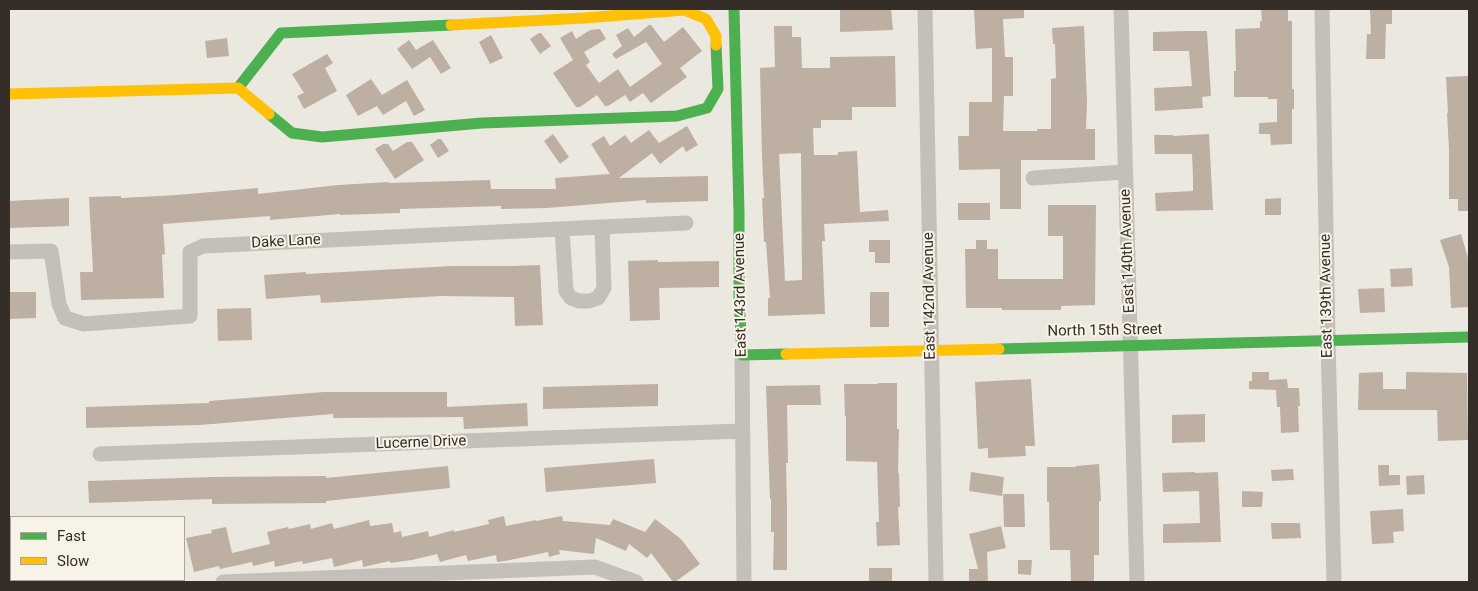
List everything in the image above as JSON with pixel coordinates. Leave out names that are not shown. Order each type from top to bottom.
[{"type":"street","name":"East 143rd Avenue","points":[[734,9],[739,204],[738,266],[742,355],[744,582]]},
{"type":"street","name":"East 142nd Avenue","points":[[925,9],[936,582]]},
{"type":"street","name":"East 140th Avenue","points":[[1121,9],[1137,582]]},
{"type":"street","name":"East 139th Avenue","points":[[1322,9],[1334,582]]},
{"type":"street","points":[[9,94],[238,88],[292,133],[322,137],[482,124],[677,116],[707,108],[718,89],[716,36],[706,19],[684,10],[584,18],[281,33],[238,88]]},
{"type":"street","points":[[1034,178],[1125,172]]},
{"type":"street","name":"Dake Lane","points":[[9,252],[51,251],[59,304],[64,318],[84,324],[190,316],[190,252],[203,246],[686,223]]},
{"type":"street","points":[[562,229],[566,291],[571,298],[579,301],[589,301],[598,298],[604,288],[602,227]]},
{"type":"street","name":"North 15th Street","points":[[742,355],[1469,337]]},
{"type":"street","name":"Lucerne Drive","points":[[100,454],[742,431]]},
{"type":"street","points":[[223,582],[595,566],[636,582]]},
{"type":"building","points":[[840,9],[891,9],[893,30],[840,32]]},
{"type":"building","points":[[974,9],[1024,9],[1024,18],[1003,19],[1005,57],[1013,57],[1013,96],[1004,96],[1003,131],[1051,129],[1051,79],[1056,78],[1055,44],[1053,44],[1052,28],[1084,26],[1087,101],[1086,129],[1095,129],[1095,160],[1021,160],[1021,209],[1000,209],[1000,169],[959,170],[958,136],[969,136],[969,102],[992,102],[992,48],[976,49]]},
{"type":"building","points":[[1261,9],[1288,9],[1288,21],[1292,21],[1292,89],[1294,89],[1294,109],[1292,109],[1292,144],[1271,145],[1270,134],[1259,134],[1259,123],[1277,122],[1277,99],[1268,99],[1268,97],[1234,97],[1234,71],[1236,71],[1235,29],[1260,28],[1260,21],[1262,21]]},
{"type":"building","points":[[1370,9],[1392,9],[1392,24],[1386,24],[1385,59],[1366,59],[1367,34],[1371,34]]},
{"type":"building","points":[[649,25],[664,42],[683,27],[702,51],[680,68],[687,77],[651,103],[643,93],[630,102],[625,95],[605,106],[597,95],[580,107],[576,107],[553,73],[573,60],[560,38],[572,31],[576,39],[590,30],[600,29],[606,39],[584,52],[590,62],[586,65],[599,83],[618,69],[630,87],[662,64],[646,42],[616,59],[612,54],[622,46],[616,35],[628,28],[634,37]]},
{"type":"building","points":[[774,26],[792,26],[792,37],[801,37],[802,68],[830,68],[830,57],[895,56],[896,107],[852,107],[852,120],[821,120],[821,128],[813,128],[814,155],[838,155],[838,152],[857,151],[860,212],[888,210],[889,221],[824,224],[825,241],[822,241],[825,314],[768,316],[768,298],[770,298],[766,242],[764,242],[762,198],[764,198],[760,68],[775,67]],"holes":[[[801,153],[802,280],[785,281],[779,154]]]},
{"type":"building","points":[[1207,31],[1211,96],[1202,97],[1203,108],[1155,111],[1154,88],[1192,86],[1189,51],[1153,51],[1153,32]]},
{"type":"building","points":[[539,33],[551,46],[540,54],[530,39]]},
{"type":"building","points":[[491,35],[503,58],[490,64],[479,42]]},
{"type":"building","points":[[227,38],[229,56],[207,58],[205,41]]},
{"type":"building","points":[[409,40],[416,50],[433,40],[451,68],[441,74],[430,57],[412,69],[397,49]]},
{"type":"building","points":[[327,54],[333,63],[325,68],[337,91],[304,109],[297,96],[304,93],[292,74]]},
{"type":"building","points":[[1469,76],[1469,211],[1458,211],[1458,199],[1449,199],[1446,77]]},
{"type":"building","points":[[371,79],[382,95],[407,80],[425,110],[414,116],[406,101],[383,115],[377,106],[358,116],[346,95]]},
{"type":"building","points":[[687,126],[698,145],[686,152],[683,146],[660,164],[652,153],[619,178],[708,176],[708,201],[646,203],[646,200],[547,208],[501,209],[501,206],[400,209],[400,213],[340,214],[270,220],[270,216],[163,224],[165,254],[162,255],[164,298],[81,300],[80,272],[93,272],[89,197],[121,196],[121,198],[258,188],[258,194],[338,185],[490,180],[491,189],[556,189],[555,178],[610,174],[591,144],[604,136],[610,146],[625,135],[631,143],[649,130],[659,143]]},
{"type":"building","points":[[553,134],[569,157],[560,164],[544,141]]},
{"type":"building","points":[[1209,134],[1213,210],[1156,211],[1155,193],[1193,191],[1193,177],[1192,154],[1155,154],[1154,135]]},
{"type":"building","points":[[441,139],[449,151],[438,158],[430,145]]},
{"type":"building","points":[[407,142],[412,142],[424,160],[395,179],[375,149],[383,144],[388,144],[393,151]]},
{"type":"building","points":[[69,198],[69,226],[9,228],[9,201]]},
{"type":"building","points":[[1281,198],[1281,215],[1265,215],[1265,199]]},
{"type":"building","points":[[958,203],[990,203],[990,220],[958,220]]},
{"type":"building","points":[[1048,205],[1096,205],[1095,305],[1061,306],[1061,310],[966,308],[965,249],[976,249],[976,240],[987,240],[987,249],[998,249],[998,279],[1063,279],[1063,236],[1048,236]]},
{"type":"building","points":[[1461,234],[1468,258],[1469,307],[1451,308],[1449,267],[1440,240]]},
{"type":"building","points":[[869,240],[890,240],[890,263],[875,263],[875,252],[869,252]]},
{"type":"building","points":[[658,260],[658,262],[719,261],[719,287],[659,288],[660,320],[630,321],[628,261]]},
{"type":"building","points":[[540,265],[543,325],[515,326],[514,297],[441,296],[321,303],[320,295],[266,299],[264,275],[452,266]]},
{"type":"building","points":[[1412,268],[1413,286],[1391,287],[1390,269]]},
{"type":"building","points":[[1384,288],[1385,312],[1360,313],[1358,289]]},
{"type":"building","points":[[9,292],[36,292],[36,318],[9,319]]},
{"type":"building","points":[[870,292],[889,292],[889,327],[870,327]]},
{"type":"building","points":[[251,308],[252,340],[218,341],[217,309]]},
{"type":"building","points":[[1252,372],[1269,372],[1269,380],[1287,379],[1288,388],[1299,388],[1299,432],[1281,433],[1280,407],[1277,407],[1276,390],[1249,389],[1249,381],[1252,381]]},
{"type":"building","points":[[1383,372],[1383,389],[1406,389],[1406,372],[1467,373],[1468,440],[1438,441],[1437,410],[1358,410],[1359,373]]},
{"type":"building","points":[[1031,379],[1035,446],[1025,446],[1026,456],[988,458],[988,448],[978,449],[975,382]]},
{"type":"building","points":[[897,383],[900,545],[877,546],[876,522],[879,522],[877,462],[846,461],[844,384]]},
{"type":"building","points":[[658,384],[658,406],[543,409],[543,387]]},
{"type":"building","points":[[820,385],[821,405],[787,405],[787,570],[773,570],[774,532],[771,532],[766,386]]},
{"type":"building","points":[[324,392],[447,392],[447,407],[527,403],[528,426],[464,429],[463,417],[333,418],[333,414],[200,425],[86,428],[86,407],[209,403],[209,401]]},
{"type":"building","points":[[1205,414],[1205,442],[1172,443],[1172,415]]},
{"type":"building","points":[[654,459],[656,483],[546,492],[544,468]]},
{"type":"building","points":[[1099,464],[1101,501],[1099,501],[1099,555],[1094,555],[1094,582],[1071,582],[1070,550],[1050,550],[1047,467],[1076,467]]},
{"type":"building","points":[[1378,465],[1389,465],[1389,475],[1400,475],[1400,485],[1379,486]]},
{"type":"building","points":[[448,466],[450,488],[326,501],[326,503],[212,504],[212,499],[89,503],[88,481],[212,477],[326,476],[326,478]]},
{"type":"building","points":[[1293,469],[1294,480],[1272,481],[1271,470]]},
{"type":"building","points":[[971,472],[1004,477],[1002,496],[969,491]]},
{"type":"building","points":[[1218,472],[1221,542],[1163,543],[1163,524],[1200,523],[1199,491],[1163,492],[1162,473]]},
{"type":"building","points":[[1424,475],[1425,494],[1407,495],[1406,476]]},
{"type":"building","points":[[1242,491],[1263,492],[1262,507],[1242,507]]},
{"type":"building","points":[[1003,494],[1024,494],[1025,527],[1004,527]]},
{"type":"building","points":[[1403,509],[1404,531],[1393,532],[1394,543],[1372,544],[1370,511]]},
{"type":"building","points":[[504,516],[506,526],[562,516],[563,521],[610,525],[613,519],[645,532],[655,519],[681,539],[700,564],[673,582],[651,553],[647,558],[629,544],[626,551],[596,538],[594,554],[559,550],[560,554],[549,557],[548,552],[497,562],[496,555],[468,561],[466,555],[440,562],[437,554],[412,560],[390,563],[390,561],[363,567],[362,560],[334,567],[332,558],[303,564],[302,561],[275,567],[274,561],[253,566],[252,562],[220,569],[219,566],[194,572],[186,538],[212,533],[211,530],[226,527],[232,553],[270,544],[267,532],[310,524],[311,529],[332,523],[334,529],[369,520],[370,526],[392,523],[394,533],[401,531],[402,537],[428,531],[429,537],[454,530],[454,532],[489,524],[488,520]]},
{"type":"building","points":[[1271,523],[1300,523],[1301,538],[1272,539]]},
{"type":"building","points":[[1001,526],[1006,548],[987,552],[988,582],[969,582],[969,569],[978,569],[969,534]]},
{"type":"building","points":[[1018,560],[1032,560],[1031,575],[1018,574]]},
{"type":"building","points":[[869,568],[892,568],[892,582],[869,582]]},
{"type":"traffic: fast","points":[[734,9],[739,296],[742,355],[786,354]]},
{"type":"traffic: fast","points":[[238,88],[281,33],[451,25]]},
{"type":"traffic: fast","points":[[269,114],[292,133],[322,137],[482,123],[677,116],[707,108],[718,89],[716,45]]},
{"type":"traffic: fast","points":[[999,349],[1469,337]]},
{"type":"traffic: slow","points":[[451,25],[584,18],[684,10],[706,19],[716,36],[716,45]]},
{"type":"traffic: slow","points":[[9,94],[238,88],[269,114]]},
{"type":"traffic: slow","points":[[786,354],[999,349]]}]
